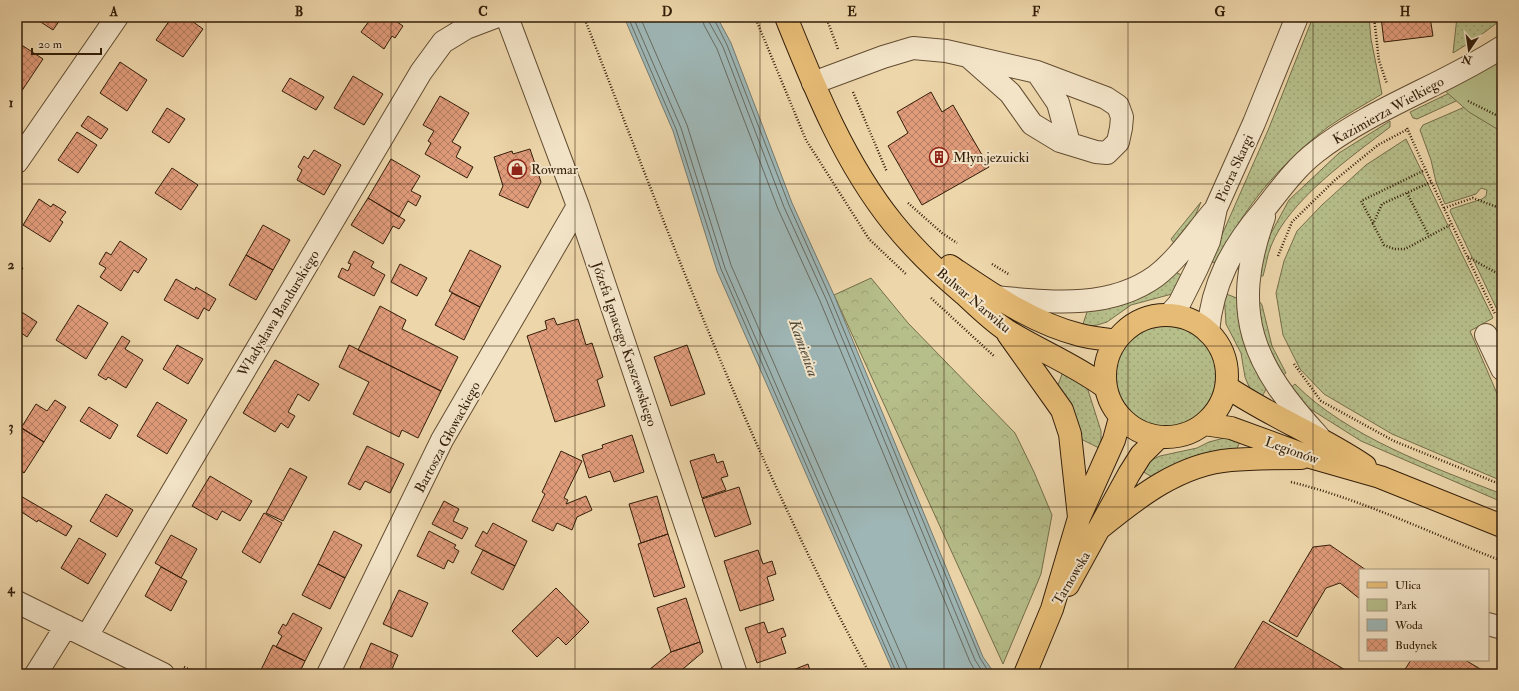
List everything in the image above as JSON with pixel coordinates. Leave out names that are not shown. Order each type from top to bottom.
[{"type":"main road","name":"Bulwar Narwiku","points":[[786,17],[813,83],[838,138],[859,175],[894,225],[937,271],[1005,329],[1085,372],[1105,387]]},
{"type":"main road","name":"Bulwar Narwiku","points":[[894,225],[942,261],[995,296],[1018,309],[1079,335],[1116,341]]},
{"type":"main road","points":[[1169,315],[1183,318],[1197,324],[1208,332],[1219,346],[1226,363],[1227,387],[1216,412],[1204,424],[1191,432],[1175,437],[1159,437],[1138,430],[1120,418],[1111,403],[1105,387],[1105,368],[1110,351],[1120,335],[1136,323],[1154,316],[1169,315]]},
{"type":"main road","points":[[1005,329],[1062,410],[1070,434],[1079,518]]},
{"type":"main road","name":"Legionów","points":[[1227,387],[1264,410],[1315,448]]},
{"type":"main road","name":"Tarnowska","points":[[1052,609],[1079,518],[1114,440],[1120,418]]},
{"type":"main road","name":"Legionów","points":[[1204,424],[1231,428],[1253,435],[1315,448],[1380,477],[1502,526]]},
{"type":"main road","name":"Tarnowska","points":[[1052,609],[1141,455],[1159,437]]},
{"type":"main road","points":[[1100,528],[1127,505],[1170,478],[1190,469],[1231,460],[1315,448]]},
{"type":"main road","points":[[1025,674],[1052,609]]},
{"type":"street","points":[[17,162],[117,17]]},
{"type":"street","name":"Władysława Bandurskiego","points":[[87,636],[421,72],[443,42],[466,28],[495,17]]},
{"type":"street","name":"Józefa Ignacego Kraszewskiego","points":[[507,17],[578,206],[736,674]]},
{"type":"street","name":"Piotra Skargi","points":[[1169,315],[1179,304],[1198,268],[1209,241],[1216,208],[1254,123],[1297,17]]},
{"type":"street","name":"Kazimierza Wielkiego","points":[[1208,332],[1212,304],[1232,252],[1248,228],[1314,153],[1346,130],[1395,103],[1477,63],[1502,47]]},
{"type":"street","points":[[813,83],[883,57],[913,48],[946,51],[968,56],[1037,72],[1106,98],[1118,106],[1122,117],[1118,142],[1108,153],[1096,152],[1060,141],[1032,124],[1010,93],[968,56]]},
{"type":"street","points":[[1037,72],[1058,103],[1069,143]]},
{"type":"street","points":[[1269,203],[1256,238],[1249,271],[1247,297],[1250,322],[1265,368],[1315,448]]},
{"type":"street","name":"Bartosza Głowackiego","points":[[328,674],[442,440],[578,206]]},
{"type":"street","points":[[995,296],[1072,302],[1097,300],[1127,291],[1155,276],[1175,257],[1216,208]]},
{"type":"street","points":[[1491,326],[1502,369]]},
{"type":"street","points":[[17,602],[163,674]]},
{"type":"street","points":[[1489,624],[1502,628]]},
{"type":"street","points":[[36,674],[66,626]]},
{"type":"path","points":[[584,17],[641,163],[740,406],[839,619],[870,674]]},
{"type":"path","points":[[826,17],[854,96],[887,174]]},
{"type":"path","points":[[1374,17],[1379,61],[1395,103]]},
{"type":"path","points":[[1468,101],[1502,118]]},
{"type":"path","points":[[1276,262],[1292,222],[1335,180],[1378,145],[1408,129],[1425,170],[1468,257],[1491,326]]},
{"type":"path","points":[[1425,170],[1362,201],[1373,224],[1384,245],[1394,249],[1405,250],[1452,224]]},
{"type":"path","points":[[1373,224],[1382,204],[1431,182]]},
{"type":"path","points":[[1407,193],[1429,236]]},
{"type":"path","points":[[1444,208],[1473,198],[1502,209]]},
{"type":"path","points":[[906,201],[942,233],[959,244]]},
{"type":"path","points":[[1468,257],[1502,276]]},
{"type":"path","points":[[988,262],[1012,276]]},
{"type":"path","points":[[1292,361],[1322,401],[1394,441],[1502,485]]},
{"type":"path","points":[[1287,481],[1318,489],[1374,509],[1502,561]]},
{"type":"green space","points":[[1313,17],[1369,17],[1371,39],[1382,94],[1328,127],[1294,156],[1278,172],[1250,206],[1216,263],[1210,262],[1269,128]]},
{"type":"green space","points":[[1457,17],[1502,17],[1502,19],[1477,38],[1453,53]]},
{"type":"green space","points":[[1502,47],[1502,132],[1469,112],[1436,83]]},
{"type":"green space","points":[[1487,75],[1469,95],[1417,119],[1413,118],[1410,112]]},
{"type":"green space","points":[[1467,106],[1502,122],[1502,320],[1450,211],[1451,209],[1482,199],[1486,196],[1487,190],[1481,188],[1476,194],[1445,204],[1436,182],[1431,160],[1420,130],[1423,125]]},
{"type":"green space","points":[[1390,121],[1390,127],[1323,180],[1292,212],[1280,229],[1271,246],[1263,276],[1258,276],[1263,248],[1289,200],[1339,153]]},
{"type":"green space","points":[[1406,139],[1493,318],[1470,331],[1502,405],[1502,481],[1392,434],[1324,394],[1300,369],[1283,335],[1276,293],[1284,261],[1297,231],[1322,205],[1366,165]]},
{"type":"green space","points":[[1201,202],[1192,223],[1176,246],[1171,239]]},
{"type":"green space","points":[[1173,270],[1184,277],[1172,294],[1131,305],[1107,322],[1082,327],[1088,309]]},
{"type":"green space","points":[[871,278],[908,323],[1015,433],[1034,472],[1052,515],[1041,574],[1003,664],[834,295]]},
{"type":"green space","points":[[1224,293],[1239,299],[1267,387],[1261,399],[1250,389],[1245,377],[1241,353],[1226,324]]},
{"type":"green space","points":[[1254,300],[1260,302],[1262,305],[1272,346],[1286,373],[1281,377],[1274,367]]},
{"type":"green space","points":[[1166,323],[1186,327],[1203,339],[1215,356],[1219,376],[1215,396],[1203,413],[1186,425],[1166,429],[1146,425],[1129,413],[1117,396],[1113,376],[1117,356],[1129,339],[1146,327]]},
{"type":"green space","points":[[1064,369],[1087,387],[1101,431],[1101,449],[1079,438],[1058,385]]},
{"type":"green space","points":[[1295,384],[1316,403],[1365,435],[1392,449],[1502,494],[1502,502],[1361,441],[1304,405],[1289,389]]},
{"type":"green space","points":[[1224,438],[1241,439],[1236,451],[1154,478],[1140,470],[1147,462],[1160,456],[1197,448],[1209,442]]},
{"type":"water","name":"Kamienica","points":[[624,17],[717,17],[731,43],[792,203],[834,295],[983,657],[995,674],[894,674],[717,271],[673,131]]},
{"type":"building","points":[[33,17],[62,17],[53,30]]},
{"type":"building","points":[[172,17],[179,17],[186,22],[189,19],[203,29],[183,57],[156,40]]},
{"type":"building","points":[[372,17],[390,17],[403,26],[395,38],[392,36],[384,49],[361,32]]},
{"type":"building","points":[[1381,17],[1430,17],[1433,36],[1384,42]]},
{"type":"building","points":[[17,42],[43,59],[19,95],[17,93]]},
{"type":"building","points":[[120,62],[147,80],[127,111],[100,93]]},
{"type":"building","points":[[353,76],[383,94],[364,125],[334,108]]},
{"type":"building","points":[[290,78],[324,97],[316,110],[282,91]]},
{"type":"building","name":"Młyn jezuicki","points":[[931,92],[942,112],[953,105],[989,167],[922,205],[888,146],[908,133],[897,112]]},
{"type":"building","points":[[440,96],[469,113],[452,142],[461,147],[456,157],[473,167],[467,178],[425,154],[431,143],[428,141],[434,131],[423,125]]},
{"type":"building","points":[[167,108],[185,119],[169,143],[152,132]]},
{"type":"building","points":[[88,116],[108,129],[101,139],[81,126]]},
{"type":"building","points":[[77,132],[97,145],[78,173],[58,160]]},
{"type":"building","name":"Rowmar","points":[[530,149],[541,182],[528,208],[499,195],[503,186],[494,157],[512,151],[513,154]]},
{"type":"building","points":[[314,150],[341,165],[324,195],[297,180],[302,170],[298,167],[304,156],[308,159]]},
{"type":"building","points":[[391,159],[420,176],[411,191],[421,196],[416,206],[408,201],[399,217],[368,198]]},
{"type":"building","points":[[172,168],[198,185],[181,210],[155,193]]},
{"type":"building","points":[[368,198],[405,220],[399,229],[393,226],[383,244],[351,225]]},
{"type":"building","points":[[39,199],[51,207],[53,204],[66,212],[60,220],[63,222],[50,242],[23,225]]},
{"type":"building","points":[[263,225],[290,240],[273,270],[246,255]]},
{"type":"building","points":[[120,241],[147,259],[138,273],[134,270],[121,291],[100,277],[106,268],[99,264],[106,252],[111,255]]},
{"type":"building","points":[[470,250],[501,266],[480,307],[449,291]]},
{"type":"building","points":[[354,251],[374,262],[371,267],[385,275],[374,296],[338,277],[342,268],[348,271],[351,264],[348,263]]},
{"type":"building","points":[[246,255],[273,270],[256,300],[229,285]]},
{"type":"building","points":[[17,264],[23,268],[17,277]]},
{"type":"building","points":[[400,264],[427,278],[417,296],[391,282]]},
{"type":"building","points":[[176,279],[195,290],[196,287],[216,299],[209,311],[204,308],[198,319],[164,300]]},
{"type":"building","points":[[452,293],[480,307],[464,340],[435,325]]},
{"type":"building","points":[[78,305],[108,323],[86,359],[56,340]]},
{"type":"building","points":[[380,306],[406,320],[402,329],[458,357],[441,391],[358,350]]},
{"type":"building","points":[[17,309],[37,322],[27,337],[17,330]]},
{"type":"building","points":[[554,318],[557,325],[578,319],[586,345],[592,343],[603,377],[597,380],[605,406],[555,422],[527,336],[547,329],[545,321]]},
{"type":"building","points":[[122,336],[130,341],[125,349],[143,360],[126,388],[108,377],[106,380],[98,375]]},
{"type":"building","points":[[177,345],[203,359],[188,384],[163,369]]},
{"type":"building","points":[[349,345],[441,391],[418,438],[402,430],[399,437],[353,414],[369,382],[339,367]]},
{"type":"building","points":[[687,345],[705,394],[671,406],[654,357]]},
{"type":"building","points":[[275,360],[319,384],[309,401],[298,394],[288,412],[295,416],[288,428],[281,423],[275,432],[243,413]]},
{"type":"building","points":[[55,400],[66,407],[44,442],[21,428],[36,404],[47,411]]},
{"type":"building","points":[[157,402],[187,420],[167,454],[137,436]]},
{"type":"building","points":[[89,407],[118,425],[110,439],[80,421]]},
{"type":"building","points":[[19,426],[44,442],[24,473],[17,468],[17,429]]},
{"type":"building","points":[[632,435],[644,472],[614,482],[610,471],[589,478],[582,455],[603,448],[602,445]]},
{"type":"building","points":[[367,446],[404,464],[390,493],[365,481],[360,490],[348,484]]},
{"type":"building","points":[[561,451],[582,461],[564,498],[568,500],[566,504],[586,496],[592,510],[577,517],[572,530],[557,523],[553,531],[532,521],[545,494],[542,492]]},
{"type":"building","points":[[714,454],[717,463],[723,461],[728,476],[721,478],[726,490],[702,498],[690,461]]},
{"type":"building","points":[[290,468],[307,477],[283,521],[266,513]]},
{"type":"building","points":[[210,476],[252,501],[240,521],[222,511],[217,520],[192,506]]},
{"type":"building","points":[[739,487],[751,524],[715,537],[702,499]]},
{"type":"building","points":[[106,494],[133,510],[117,537],[90,521]]},
{"type":"building","points":[[19,495],[72,526],[66,536],[38,520],[37,522],[17,509],[17,498]]},
{"type":"building","points":[[657,496],[668,534],[641,543],[629,504]]},
{"type":"building","points":[[444,501],[459,509],[453,521],[468,528],[462,539],[432,524]]},
{"type":"building","points":[[264,513],[282,523],[260,563],[242,552]]},
{"type":"building","points":[[493,523],[527,541],[515,566],[475,546],[483,531],[487,534]]},
{"type":"building","points":[[334,531],[362,545],[345,578],[318,564]]},
{"type":"building","points":[[429,531],[456,545],[454,548],[459,551],[453,563],[448,560],[444,569],[417,556]]},
{"type":"building","points":[[668,534],[685,587],[654,597],[638,544]]},
{"type":"building","points":[[171,535],[197,549],[181,578],[155,563]]},
{"type":"building","points":[[79,538],[106,554],[88,584],[61,568]]},
{"type":"building","points":[[1330,545],[1365,569],[1359,569],[1359,598],[1340,583],[1326,588],[1297,637],[1269,621],[1313,547]]},
{"type":"building","points":[[483,550],[515,566],[503,590],[471,573]]},
{"type":"building","points":[[758,550],[763,564],[772,561],[776,574],[767,577],[774,600],[740,611],[724,561]]},
{"type":"building","points":[[318,564],[345,578],[330,609],[302,595]]},
{"type":"building","points":[[161,567],[187,581],[171,611],[145,596]]},
{"type":"building","points":[[556,588],[589,622],[566,645],[558,637],[537,657],[512,631]]},
{"type":"building","points":[[399,590],[428,603],[412,637],[383,624]]},
{"type":"building","points":[[686,598],[700,642],[671,652],[657,608]]},
{"type":"building","points":[[293,613],[322,628],[305,661],[276,647],[282,636],[278,633],[283,624],[286,626]]},
{"type":"building","points":[[1263,621],[1352,674],[1231,674]]},
{"type":"building","points":[[764,622],[768,633],[783,628],[786,636],[781,638],[786,653],[757,663],[745,628]]},
{"type":"building","points":[[700,642],[703,652],[677,674],[644,674],[671,652]]},
{"type":"building","points":[[371,643],[398,655],[390,674],[373,674],[360,668]]},
{"type":"building","points":[[273,645],[305,661],[299,674],[259,674]]},
{"type":"building","points":[[1410,661],[1467,661],[1489,674],[1402,674]]},
{"type":"building","points":[[808,664],[811,674],[783,674]]},
{"type":"place","name":"Młyn jezuicki","points":[[939,157]]},
{"type":"place","name":"Rowmar","points":[[517,169]]}]
